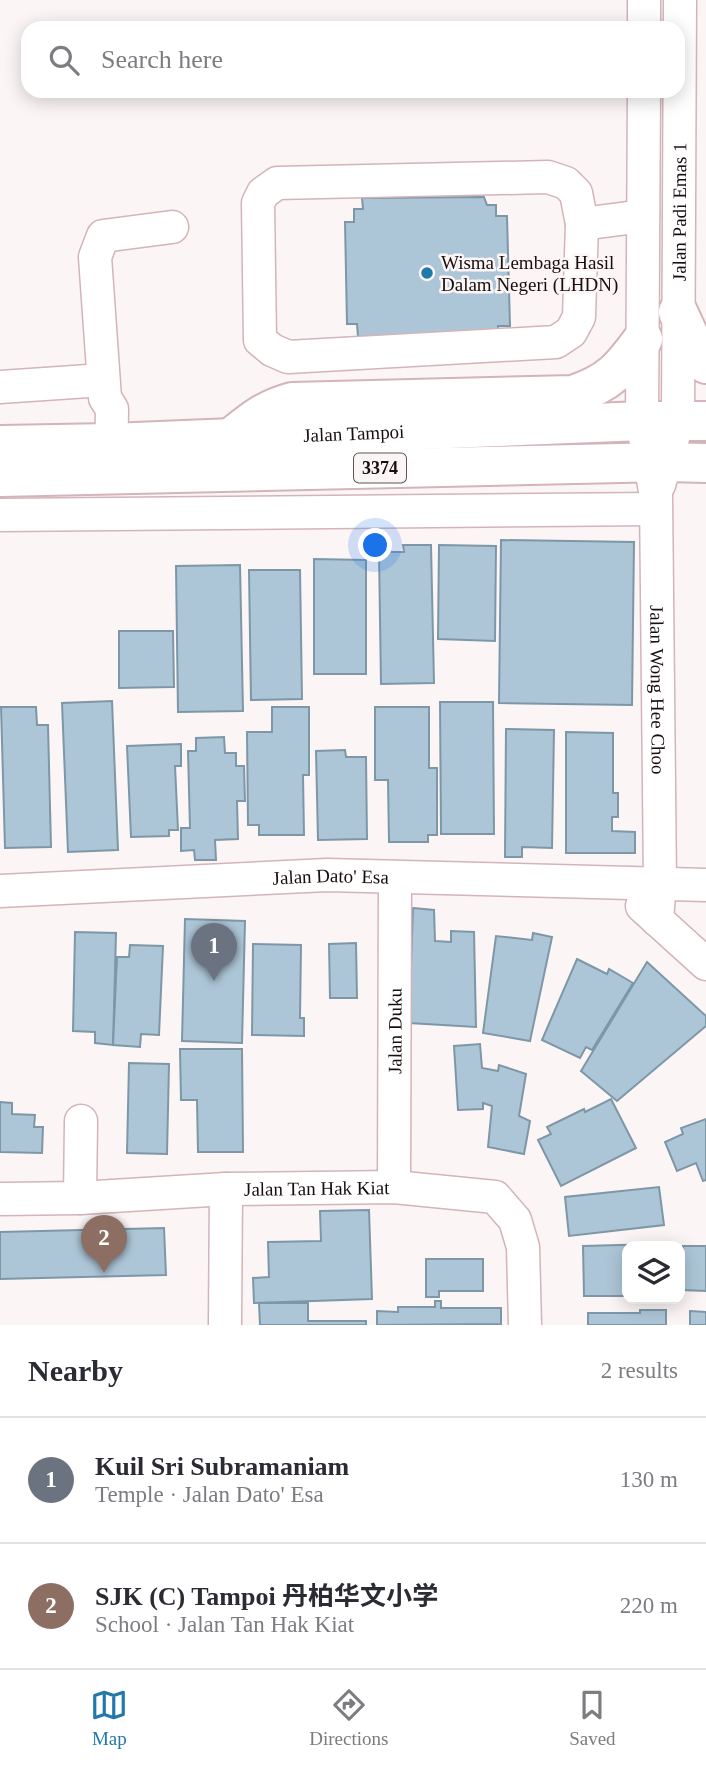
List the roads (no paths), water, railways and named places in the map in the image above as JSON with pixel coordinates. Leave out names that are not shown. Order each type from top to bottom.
[{"type":"main road","points":[[678,312],[697,353],[706,364]]},
{"type":"main road","points":[[232,437],[273,408],[292,402],[573,395],[589,390],[608,379],[623,366],[643,339]]},
{"type":"main road","name":"Jalan Tampoi","points":[[0,477],[232,437],[675,421]]},
{"type":"main road","name":"Jalan Tampoi","points":[[0,445],[111,458],[656,482],[706,463]]},
{"type":"street","points":[[644,0],[644,21]]},
{"type":"street","name":"Jalan Padi Emas 1","points":[[680,0],[680,21]]},
{"type":"street","name":"Jalan Padi Emas 1","points":[[644,98],[643,339],[675,421]]},
{"type":"street","name":"Jalan Padi Emas 1","points":[[675,421],[679,98]]},
{"type":"street","points":[[548,177],[566,183],[576,193],[582,225],[579,317],[571,332],[556,342],[288,357],[272,351],[260,340],[258,203],[263,193],[276,183],[548,177]]},
{"type":"street","points":[[582,225],[643,216]]},
{"type":"street","points":[[111,458],[112,409],[104,398],[95,257],[103,236],[172,227]]},
{"type":"street","points":[[0,387],[103,380]]},
{"type":"street","name":"Jalan Wong Hee Choo","points":[[657,920],[660,883],[656,482],[675,421]]},
{"type":"street","points":[[0,515],[656,482]]},
{"type":"street","name":"Jalan Dato' Esa","points":[[0,891],[327,875],[706,885]]},
{"type":"street","name":"Jalan Duku","points":[[394,1187],[395,877]]},
{"type":"street","points":[[599,881],[632,897],[706,964]]},
{"type":"street","points":[[80,1198],[81,1121]]},
{"type":"street","name":"Jalan Tan Hak Kiat","points":[[0,1199],[80,1198],[226,1189],[394,1187],[495,1197],[515,1220],[523,1247],[525,1325]]},
{"type":"street","points":[[225,1325],[226,1189]]},
{"type":"place","name":"Wisma Lembaga Hasil Dalam Negeri (LHDN)","points":[[427,273]]},
{"type":"place","name":"Kuil Sri Subramaniam","points":[[214,981]]},
{"type":"place","name":"SJK (C) Tampoi 丹柏华文小学","points":[[104,1273]]}]
